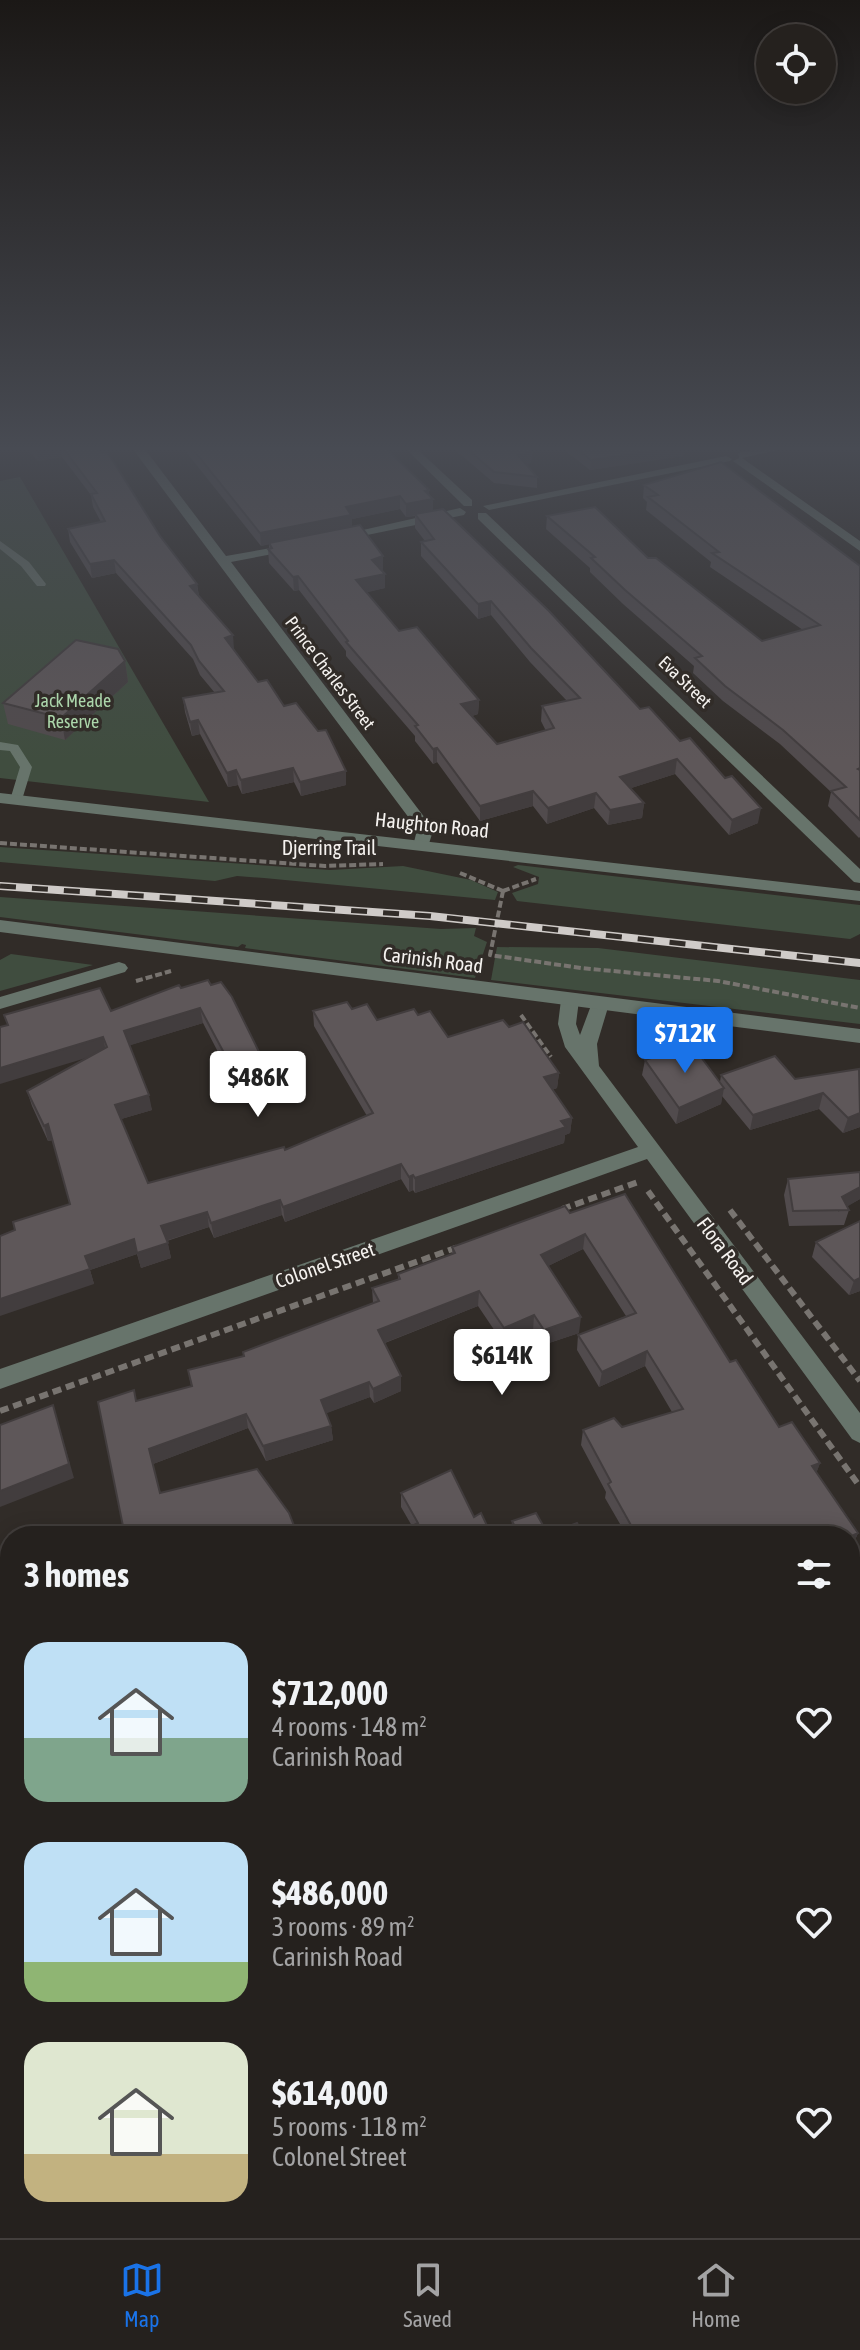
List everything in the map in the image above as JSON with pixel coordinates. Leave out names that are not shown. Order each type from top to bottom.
[{"type":"street","name":"Prince Charles Street","points":[[217,552],[420,822],[424,834],[421,846]]},
{"type":"street","points":[[223,560],[262,552]]},
{"type":"street","name":"Eva Street","points":[[528,552],[860,878]]},
{"type":"street","name":"Haughton Road","points":[[8,799],[860,896]]},
{"type":"street","name":"Carinish Road","points":[[0,927],[860,1036]]},
{"type":"street","points":[[0,1003],[119,968]]},
{"type":"street","name":"Flora Road","points":[[570,1000],[567,1024],[575,1047],[860,1432]]},
{"type":"street","points":[[591,1069],[587,1044],[600,1004]]},
{"type":"street","name":"Colonel Street","points":[[0,1379],[651,1150]]},
{"type":"lane","points":[[11,552],[41,584]]},
{"type":"lane","points":[[0,746],[14,748],[26,767],[8,799]]},
{"type":"path","name":"Djerring Trail","points":[[0,843],[325,866],[389,864]]},
{"type":"path","points":[[459,872],[503,891],[490,955],[581,968],[718,981],[860,1008]]},
{"type":"path","points":[[521,1015],[557,1064]]},
{"type":"path","points":[[626,1159],[860,1487]]},
{"type":"path","points":[[552,1213],[641,1181]]},
{"type":"path","points":[[727,1207],[860,1381]]},
{"type":"path","points":[[0,1411],[462,1245]]},
{"type":"green space","name":"Jack Meade Reserve","points":[[0,552],[64,552],[209,802],[0,778]]},
{"type":"green space","points":[[0,847],[330,870],[403,866],[471,880],[498,892],[495,900],[264,878],[237,876],[215,881],[0,862]]},
{"type":"green space","points":[[518,865],[860,905],[860,934],[850,939],[517,901],[512,893],[538,884],[539,877],[513,867]]},
{"type":"green space","points":[[0,897],[441,929],[476,928],[474,936],[487,942],[475,978],[245,948],[246,945],[242,944],[238,947],[0,917]]},
{"type":"green space","points":[[497,947],[598,948],[860,980],[860,1024],[491,980]]},
{"type":"green space","points":[[11,954],[93,965],[0,991],[0,960]]},
{"type":"building","points":[[83,552],[173,552],[197,584],[190,586],[233,635],[225,638],[258,682],[267,680],[284,706],[296,703],[318,731],[326,730],[346,771],[300,782],[293,768],[241,780],[236,770],[227,773],[198,720],[190,722],[183,698],[224,691],[199,661],[191,645],[114,560],[90,564]]},
{"type":"building","points":[[271,552],[380,552],[383,556],[372,560],[385,574],[356,580],[399,631],[417,627],[479,700],[461,704],[497,744],[554,728],[542,706],[580,698],[491,601],[478,604],[431,552],[488,552],[549,611],[640,709],[649,707],[680,741],[690,738],[725,778],[732,776],[761,808],[732,820],[677,759],[620,777],[644,803],[610,810],[596,793],[548,808],[533,791],[480,806],[437,748],[433,749],[415,726],[418,725],[346,642],[298,576],[293,577]]},
{"type":"building","points":[[590,552],[642,552],[648,558],[656,558],[762,641],[820,625],[712,553],[842,552],[860,566],[860,820],[831,791],[846,787],[783,730],[725,686],[695,658],[702,656],[625,590],[591,558],[595,557]]},
{"type":"building","points":[[76,640],[118,649],[125,661],[61,718],[3,703]]},
{"type":"building","points":[[208,980],[211,985],[221,982],[232,997],[261,1056],[231,1066],[200,1008],[124,1031],[149,1095],[115,1105],[148,1183],[284,1147],[285,1150],[373,1113],[313,1011],[347,1002],[352,1009],[367,1004],[377,1020],[414,1009],[418,1015],[430,1011],[448,1037],[503,1020],[509,1027],[523,1022],[559,1073],[544,1077],[572,1118],[561,1121],[566,1127],[415,1178],[413,1175],[409,1177],[401,1164],[283,1207],[280,1200],[211,1223],[207,1212],[161,1226],[168,1243],[137,1253],[134,1239],[85,1256],[90,1269],[0,1299],[0,1236],[15,1230],[13,1222],[70,1204],[48,1124],[44,1126],[27,1091],[107,1047],[103,1037],[0,1068],[0,1027],[8,1025],[4,1015],[100,988],[111,1011],[179,985],[181,988]]},
{"type":"building","points":[[692,1045],[724,1088],[679,1108],[645,1060]]},
{"type":"building","points":[[775,1056],[795,1079],[859,1069],[860,1113],[848,1118],[823,1093],[753,1115],[721,1075]]},
{"type":"building","points":[[860,1172],[860,1187],[842,1197],[849,1210],[793,1211],[788,1179]]},
{"type":"building","points":[[625,1194],[730,1362],[736,1360],[779,1427],[792,1422],[820,1463],[812,1466],[853,1526],[631,1526],[583,1430],[614,1418],[622,1427],[683,1409],[647,1351],[602,1372],[578,1335],[636,1313],[585,1234],[541,1255],[581,1317],[544,1330],[534,1315],[504,1328],[479,1291],[378,1330],[401,1376],[373,1389],[369,1382],[321,1400],[331,1426],[263,1446],[246,1414],[149,1449],[160,1493],[257,1469],[289,1513],[294,1526],[123,1526],[98,1402],[134,1390],[136,1401],[192,1386],[188,1370],[244,1356],[243,1352],[379,1301],[372,1288],[400,1279],[398,1274],[455,1253],[452,1247],[565,1206],[570,1213]]},
{"type":"building","points":[[860,1221],[860,1278],[854,1281],[816,1242]]},
{"type":"building","points":[[53,1405],[69,1464],[0,1491],[0,1425]]},
{"type":"building","points":[[451,1470],[474,1517],[481,1513],[487,1526],[412,1526],[418,1523],[401,1493]]},
{"type":"building","points":[[536,1513],[543,1526],[515,1526],[512,1521]]},
{"type":"railway","points":[[0,886],[430,916],[860,963]]}]
